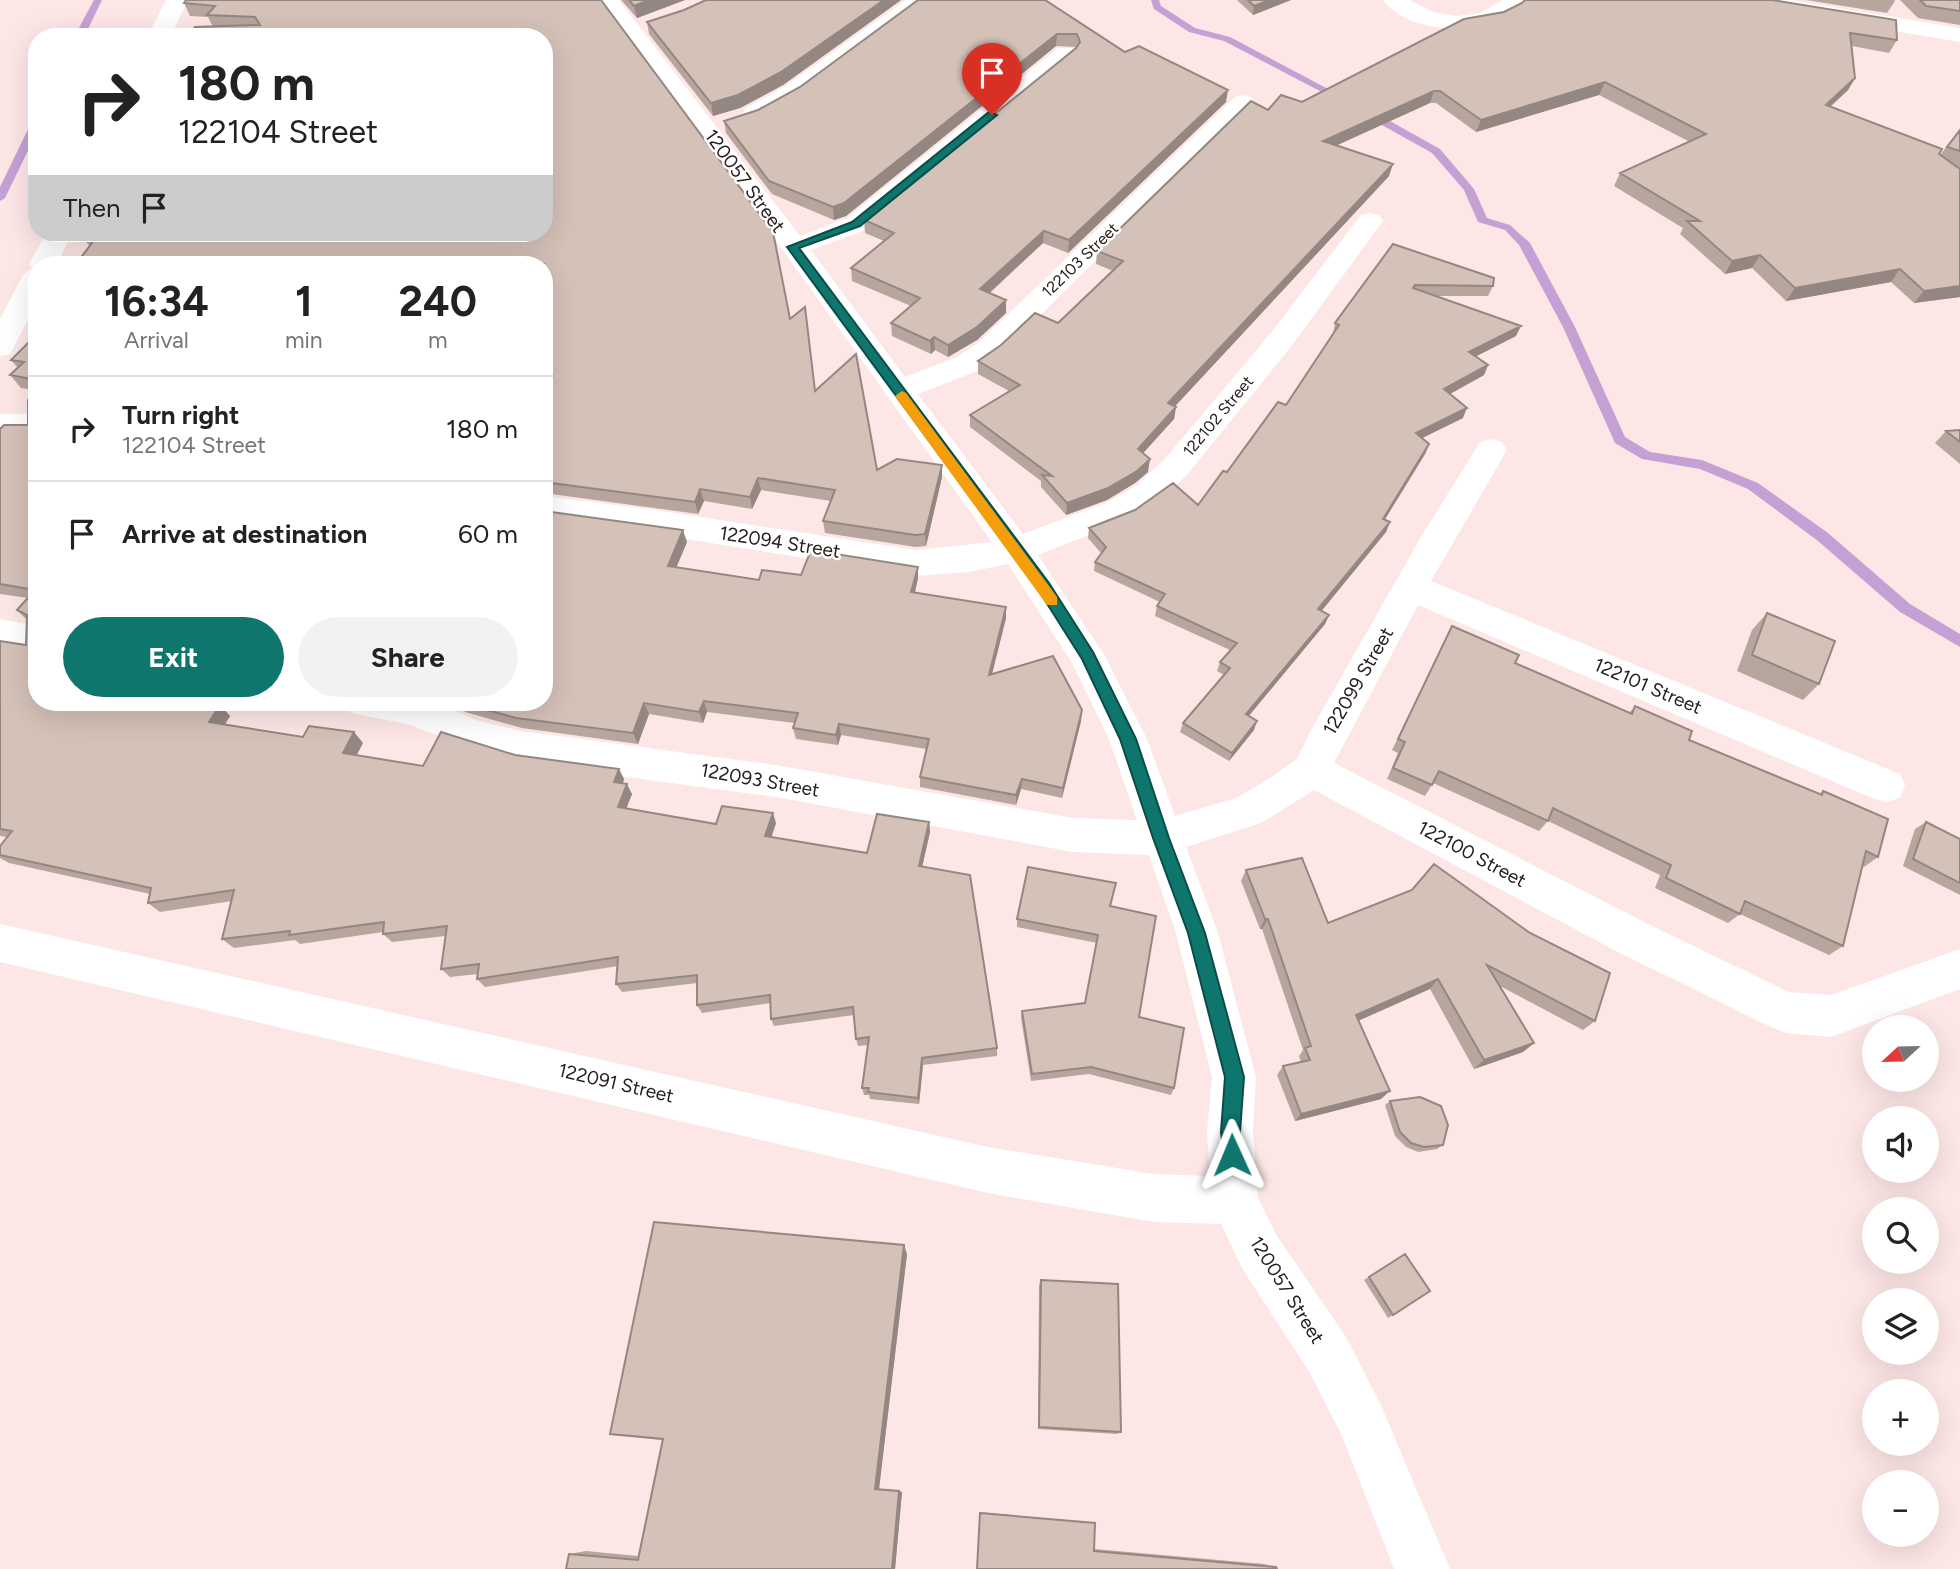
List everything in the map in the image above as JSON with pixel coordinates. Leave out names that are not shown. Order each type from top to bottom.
[{"type":"street","points":[[163,28],[177,0]]},
{"type":"street","name":"120057 Street","points":[[608,0],[643,26],[725,123],[793,247],[1016,550],[1087,656],[1128,739],[1197,933],[1234,1077],[1230,1132],[1235,1201],[1260,1253],[1328,1355],[1362,1421],[1422,1569]]},
{"type":"street","points":[[725,123],[766,108],[792,92],[920,0]]},
{"type":"street","points":[[1394,0],[1431,17],[1465,23],[1499,15],[1518,0]]},
{"type":"street","points":[[1752,0],[1960,35]]},
{"type":"street","points":[[793,247],[856,224],[1066,53]]},
{"type":"street","name":"122103 Street","points":[[898,391],[967,363],[989,349],[1243,102]]},
{"type":"street","name":"122102 Street","points":[[1016,550],[1108,516],[1148,493],[1175,468],[1272,352],[1370,221]]},
{"type":"street","points":[[0,347],[28,293]]},
{"type":"street","points":[[0,424],[28,425]]},
{"type":"street","name":"122099 Street","points":[[1312,771],[1324,741],[1491,450]]},
{"type":"street","name":"122094 Street","points":[[553,509],[655,522],[916,563],[969,559],[1016,550]]},
{"type":"street","name":"122101 Street","points":[[1410,587],[1886,786]]},
{"type":"street","points":[[0,633],[28,638]]},
{"type":"street","name":"122093 Street","points":[[415,711],[474,735],[522,747],[764,779],[1073,835],[1161,838]]},
{"type":"street","points":[[1161,838],[1247,811],[1312,771]]},
{"type":"street","name":"122100 Street","points":[[1312,771],[1633,938],[1786,1012],[1831,1016],[1960,969]]},
{"type":"street","name":"122091 Street","points":[[0,943],[988,1170],[1154,1198],[1235,1201]]},
{"type":"building","points":[[186,0],[601,0],[773,232],[790,319],[805,307],[815,391],[856,354],[877,470],[897,459],[942,465],[925,534],[915,535],[823,521],[835,490],[758,478],[750,497],[700,489],[695,502],[553,483],[553,256],[82,256],[93,242],[553,242],[553,28],[194,28],[260,25],[255,17],[207,15],[215,6],[184,3]]},
{"type":"building","points":[[629,0],[649,0],[634,6]]},
{"type":"building","points":[[706,0],[884,0],[781,72],[738,95],[711,103],[647,22]]},
{"type":"building","points":[[918,0],[1045,0],[1125,52],[1139,46],[1228,90],[1069,240],[1044,231],[980,289],[1006,300],[977,327],[948,345],[934,337],[930,341],[891,323],[920,298],[851,268],[894,233],[864,220],[1076,48],[1080,42],[1077,34],[1057,34],[844,203],[833,207],[769,181],[724,121],[758,110],[800,87]]},
{"type":"building","points":[[1248,0],[1270,0],[1254,6]]},
{"type":"building","points":[[1525,0],[1772,0],[1896,20],[1897,40],[1850,33],[1855,78],[1826,105],[1942,149],[1939,154],[1960,169],[1960,286],[1924,291],[1900,269],[1795,288],[1760,255],[1732,261],[1687,221],[1700,221],[1620,173],[1706,134],[1605,82],[1481,120],[1440,91],[1434,91],[1323,141],[1393,164],[1168,403],[1176,407],[1138,449],[1150,459],[1137,471],[1108,488],[1067,503],[1042,475],[1052,476],[970,415],[1020,385],[978,361],[1001,345],[1035,313],[1058,323],[1123,261],[1097,251],[1251,101],[1268,110],[1281,95],[1302,102],[1464,19],[1504,12]]},
{"type":"building","points":[[1920,0],[1960,0],[1960,11],[1926,6]]},
{"type":"building","points":[[1960,130],[1960,151],[1947,147]]},
{"type":"building","points":[[1393,244],[1494,278],[1493,286],[1415,285],[1413,288],[1521,326],[1469,352],[1488,365],[1444,389],[1467,408],[1416,433],[1429,444],[1383,519],[1390,522],[1318,609],[1329,615],[1246,714],[1257,721],[1232,753],[1183,723],[1230,668],[1220,662],[1237,643],[1157,606],[1165,594],[1095,562],[1106,547],[1089,528],[1135,510],[1173,483],[1198,505],[1223,471],[1227,472],[1278,402],[1286,405],[1339,325],[1335,323]]},
{"type":"building","points":[[28,343],[28,378],[10,375],[24,362],[11,360]]},
{"type":"building","points":[[4,425],[28,425],[28,589],[0,584],[0,429]]},
{"type":"building","points":[[1960,430],[1960,442],[1946,431]]},
{"type":"building","points":[[553,512],[683,530],[668,566],[759,580],[762,570],[801,575],[811,550],[918,567],[911,592],[1006,607],[989,675],[1053,656],[1082,710],[1063,788],[1022,779],[1016,795],[920,777],[929,739],[839,724],[836,735],[793,728],[798,713],[704,701],[699,712],[644,703],[633,733],[516,718],[491,711],[553,711]]},
{"type":"building","points":[[28,598],[28,711],[216,711],[209,722],[303,737],[309,726],[354,732],[343,753],[423,766],[441,732],[515,755],[619,769],[614,782],[627,784],[618,807],[716,824],[722,806],[773,813],[765,836],[867,853],[877,814],[929,822],[919,866],[970,875],[997,1048],[922,1058],[918,1098],[868,1092],[869,1088],[862,1088],[869,1037],[856,1039],[853,1007],[771,1019],[770,995],[697,1005],[697,975],[616,984],[618,957],[477,979],[479,964],[441,969],[447,926],[383,934],[384,922],[289,935],[290,931],[222,939],[234,890],[148,903],[151,888],[0,855],[0,846],[12,831],[0,829],[0,641],[26,645],[27,615],[17,610]]},
{"type":"building","points":[[1767,613],[1835,641],[1819,684],[1752,655]]},
{"type":"building","points":[[1452,626],[1519,655],[1515,663],[1632,714],[1635,706],[1692,731],[1689,740],[1888,819],[1878,857],[1866,851],[1843,946],[1745,901],[1740,914],[1666,878],[1671,865],[1553,808],[1548,821],[1439,771],[1432,785],[1393,768],[1405,742],[1398,739]]},
{"type":"building","points":[[1926,822],[1960,839],[1960,883],[1913,859]]},
{"type":"building","points":[[1302,858],[1328,923],[1412,890],[1434,864],[1530,933],[1610,973],[1595,1021],[1487,965],[1534,1043],[1484,1060],[1438,979],[1356,1015],[1390,1091],[1301,1114],[1283,1066],[1310,1060],[1305,1048],[1311,1046],[1268,919],[1265,919],[1246,870]]},
{"type":"building","points":[[1028,867],[1116,883],[1110,906],[1156,916],[1139,1017],[1184,1028],[1174,1088],[1091,1067],[1032,1074],[1022,1011],[1085,1003],[1098,935],[1017,919]]},
{"type":"building","points":[[1420,1097],[1441,1106],[1448,1125],[1443,1145],[1424,1147],[1411,1143],[1400,1132],[1390,1101]]},
{"type":"building","points":[[654,1222],[904,1245],[875,1489],[899,1491],[892,1569],[566,1569],[569,1554],[638,1560],[663,1439],[610,1434]]},
{"type":"building","points":[[1405,1254],[1430,1291],[1393,1315],[1369,1277]]},
{"type":"building","points":[[1041,1280],[1118,1284],[1121,1432],[1039,1427]]},
{"type":"building","points":[[980,1513],[1095,1523],[1094,1551],[1277,1569],[977,1569]]},
{"type":"waterway","points":[[84,28],[98,0]]},
{"type":"waterway","points":[[1155,0],[1157,7],[1192,30],[1227,39],[1342,99]]},
{"type":"waterway","points":[[1368,113],[1436,151],[1469,189],[1482,220],[1506,227]]},
{"type":"waterway","points":[[0,198],[28,140]]},
{"type":"waterway","points":[[1510,231],[1524,243],[1569,327],[1620,440],[1647,456],[1702,465],[1753,486],[1823,537],[1905,608],[1960,641]]},
{"type":"slow traffic","points":[[902,396],[1052,601]]},
{"type":"route","points":[[992,115],[856,224],[793,247],[1044,587],[1087,656],[1128,739],[1197,933],[1234,1077],[1230,1132],[1232,1155]]}]
